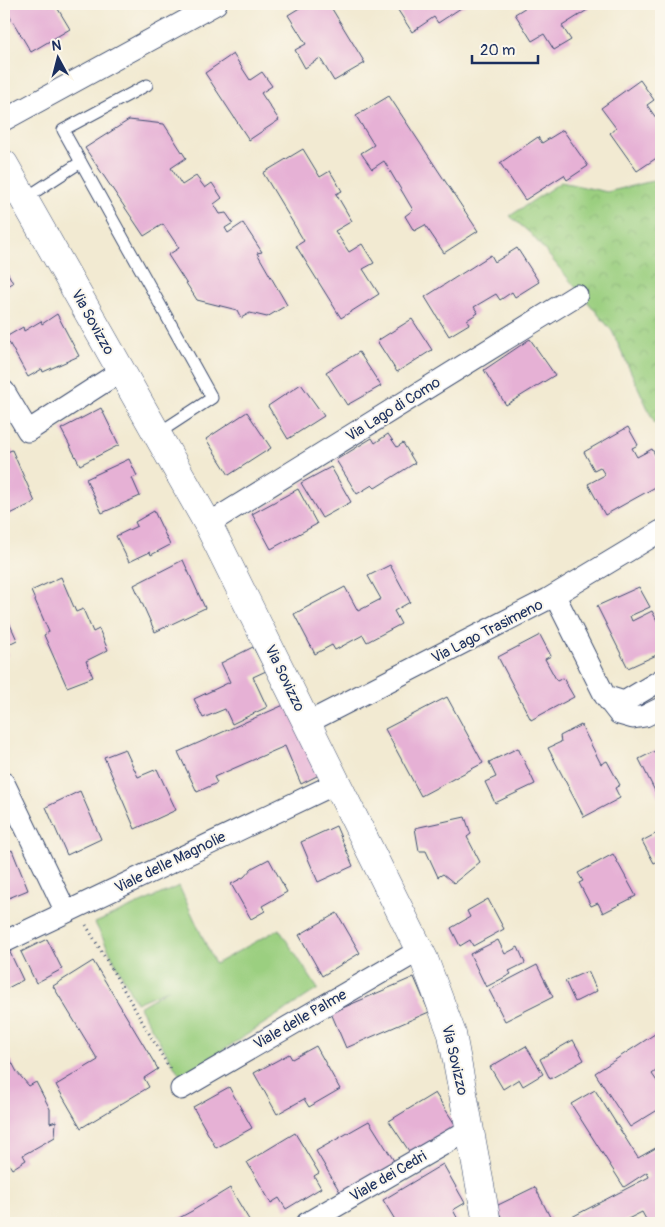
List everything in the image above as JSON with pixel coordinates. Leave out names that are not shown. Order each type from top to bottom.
[{"type":"street","points":[[4,120],[216,4]]},
{"type":"street","name":"Via Sovizzo","points":[[4,164],[208,524],[420,950],[452,1034],[487,1223]]},
{"type":"street","name":"Via Lago di Como","points":[[208,524],[577,294]]},
{"type":"street","points":[[4,391],[28,430],[121,371]]},
{"type":"street","name":"Via Lago Trasimeno","points":[[307,723],[555,596],[661,530]]},
{"type":"street","points":[[555,596],[605,696],[619,714],[633,718],[645,716],[661,708]]},
{"type":"street","points":[[605,696],[624,702],[661,680]]},
{"type":"street","name":"Viale delle Magnolie","points":[[4,942],[337,782]]},
{"type":"street","points":[[4,783],[71,909]]},
{"type":"street","name":"Viale delle Palme","points":[[181,1089],[420,950]]},
{"type":"street","name":"Viale dei Cedri","points":[[306,1223],[470,1129]]},
{"type":"lane","points":[[147,85],[62,130],[212,398],[157,434]]},
{"type":"lane","points":[[24,199],[80,162]]},
{"type":"path","points":[[71,909],[181,1089]]},
{"type":"green space","points":[[661,179],[661,421],[655,424],[612,331],[531,234],[510,216],[561,182],[607,192]]},
{"type":"green space","points":[[179,886],[215,964],[279,929],[318,989],[181,1077],[139,1007],[169,989],[136,1003],[95,923]]},
{"type":"building","points":[[4,4],[55,4],[70,29],[31,52]]},
{"type":"building","points":[[306,4],[329,4],[365,63],[334,81],[320,58],[305,68],[295,50],[306,44],[288,15]]},
{"type":"building","points":[[394,4],[467,4],[438,23],[434,17],[412,32]]},
{"type":"building","points":[[531,4],[586,4],[589,9],[562,26],[571,40],[554,50],[544,34],[532,41],[515,14]]},
{"type":"building","points":[[233,54],[250,80],[262,72],[272,86],[261,93],[279,120],[249,140],[205,73]]},
{"type":"building","points":[[640,80],[654,100],[647,105],[661,125],[661,155],[637,171],[610,133],[616,128],[601,108]]},
{"type":"building","points":[[389,96],[478,231],[444,253],[425,225],[414,231],[405,216],[413,210],[384,161],[372,169],[361,153],[374,145],[356,116]]},
{"type":"building","points":[[129,120],[164,124],[186,158],[171,168],[182,185],[196,176],[205,188],[212,183],[222,198],[214,204],[220,214],[226,213],[233,223],[225,228],[228,233],[243,223],[262,252],[257,253],[287,305],[267,317],[250,313],[241,318],[237,310],[197,300],[168,255],[179,248],[163,224],[144,236],[85,148]]},
{"type":"building","points":[[563,130],[588,166],[567,180],[564,175],[525,200],[500,163],[538,137],[542,143]]},
{"type":"building","points":[[303,149],[320,177],[330,171],[342,191],[336,194],[352,221],[335,231],[349,252],[362,244],[374,263],[363,269],[379,294],[341,318],[296,246],[304,241],[263,173]]},
{"type":"building","points":[[517,248],[539,282],[515,297],[512,292],[500,300],[496,294],[474,307],[478,313],[467,320],[469,324],[449,336],[425,297],[491,255],[495,262]]},
{"type":"building","points":[[4,266],[13,283],[4,288]]},
{"type":"building","points":[[57,314],[79,356],[43,372],[42,369],[28,377],[6,337],[23,327],[24,331],[41,321],[42,324]]},
{"type":"building","points":[[412,319],[432,350],[397,372],[377,341]]},
{"type":"building","points":[[530,339],[555,375],[506,405],[484,370]]},
{"type":"building","points":[[359,352],[381,386],[347,405],[326,372]]},
{"type":"building","points":[[301,384],[324,416],[288,439],[268,406]]},
{"type":"building","points":[[101,408],[119,445],[80,465],[61,429]]},
{"type":"building","points":[[247,412],[271,448],[229,475],[206,439]]},
{"type":"building","points":[[628,427],[638,445],[632,448],[637,457],[652,449],[661,466],[661,484],[605,515],[588,484],[605,475],[600,467],[594,470],[584,452]]},
{"type":"building","points":[[388,434],[397,447],[403,443],[415,463],[375,488],[372,485],[357,494],[336,460],[372,438],[375,443]]},
{"type":"building","points":[[4,444],[7,452],[12,450],[35,502],[4,517]]},
{"type":"building","points":[[129,459],[137,476],[132,478],[140,496],[102,513],[86,479]]},
{"type":"building","points":[[331,467],[351,502],[322,518],[301,483]]},
{"type":"building","points":[[298,489],[317,524],[271,549],[252,514]]},
{"type":"building","points":[[154,511],[170,545],[151,555],[150,552],[129,562],[116,536],[137,526],[135,522]]},
{"type":"building","points":[[183,560],[205,608],[155,632],[134,585]]},
{"type":"building","points":[[390,565],[410,602],[394,611],[401,624],[367,642],[363,635],[335,650],[332,645],[315,654],[294,614],[345,587],[358,611],[381,599],[368,576]]},
{"type":"building","points":[[61,577],[76,612],[83,609],[93,632],[99,629],[108,650],[86,661],[93,677],[67,687],[44,635],[49,632],[31,591]]},
{"type":"building","points":[[639,587],[650,607],[630,616],[632,621],[652,611],[661,628],[661,653],[628,668],[597,606]]},
{"type":"building","points":[[4,611],[17,640],[5,646],[8,655],[4,657]]},
{"type":"building","points":[[540,635],[551,656],[545,659],[557,681],[563,678],[574,697],[531,720],[498,657]]},
{"type":"building","points":[[253,647],[266,671],[253,677],[267,707],[232,724],[225,709],[203,718],[194,699],[230,682],[221,663]]},
{"type":"building","points":[[447,697],[483,763],[421,796],[385,729]]},
{"type":"building","points":[[286,704],[321,774],[301,784],[285,746],[214,777],[217,783],[197,792],[178,752]]},
{"type":"building","points":[[581,725],[601,764],[607,761],[620,785],[615,788],[620,798],[584,817],[548,748],[561,742],[560,736]]},
{"type":"building","points":[[518,748],[535,784],[495,803],[485,782],[496,777],[489,762]]},
{"type":"building","points":[[661,748],[661,798],[659,799],[639,759]]},
{"type":"building","points":[[125,749],[138,777],[157,769],[176,810],[135,829],[104,757]]},
{"type":"building","points":[[80,791],[101,839],[67,855],[46,807]]},
{"type":"building","points":[[465,817],[471,834],[467,837],[480,862],[454,883],[443,874],[438,877],[426,851],[419,851],[415,828]]},
{"type":"building","points":[[336,826],[353,866],[318,882],[301,842]]},
{"type":"building","points":[[661,831],[661,860],[654,863],[642,841]]},
{"type":"building","points":[[12,850],[28,890],[4,900],[4,854]]},
{"type":"building","points":[[613,854],[636,896],[603,913],[598,903],[591,906],[579,883],[583,881],[578,873]]},
{"type":"building","points":[[269,859],[287,892],[262,906],[265,911],[251,919],[231,884],[244,877],[252,868]]},
{"type":"building","points":[[488,899],[504,929],[473,946],[470,940],[460,946],[451,928],[470,917],[467,911]]},
{"type":"building","points":[[337,913],[360,953],[322,976],[299,935]]},
{"type":"building","points":[[47,939],[62,969],[36,983],[21,952]]},
{"type":"building","points":[[498,940],[505,954],[518,947],[525,963],[509,971],[511,974],[486,987],[470,954]]},
{"type":"building","points":[[6,944],[23,980],[4,990],[4,945]]},
{"type":"building","points":[[93,961],[158,1069],[144,1078],[149,1087],[81,1128],[56,1085],[98,1060],[53,986]]},
{"type":"building","points":[[537,965],[553,997],[505,1021],[489,990]]},
{"type":"building","points":[[588,971],[597,991],[575,1002],[565,981]]},
{"type":"building","points":[[414,977],[429,1012],[346,1048],[331,1013]]},
{"type":"building","points":[[661,1030],[661,1067],[652,1074],[661,1087],[661,1108],[630,1127],[595,1073]]},
{"type":"building","points":[[573,1040],[584,1060],[550,1079],[540,1059]]},
{"type":"building","points":[[316,1046],[340,1089],[309,1107],[304,1099],[277,1114],[254,1073],[289,1054],[292,1059]]},
{"type":"building","points":[[526,1046],[543,1074],[523,1086],[519,1079],[503,1089],[490,1067]]},
{"type":"building","points":[[4,1052],[29,1086],[36,1082],[50,1109],[50,1123],[56,1121],[55,1137],[23,1155],[26,1160],[12,1169],[4,1159]]},
{"type":"building","points":[[229,1087],[252,1128],[216,1148],[193,1107]]},
{"type":"building","points":[[595,1090],[638,1158],[661,1145],[661,1223],[648,1223],[642,1212],[620,1223],[573,1223],[570,1218],[649,1177],[647,1172],[624,1187],[571,1104]]},
{"type":"building","points":[[435,1093],[456,1126],[411,1154],[389,1121]]},
{"type":"building","points":[[369,1121],[396,1164],[343,1197],[316,1151]]},
{"type":"building","points":[[295,1133],[319,1173],[314,1176],[321,1188],[286,1209],[279,1198],[271,1203],[247,1162]]},
{"type":"building","points":[[443,1164],[465,1203],[453,1210],[460,1223],[397,1223],[383,1200]]},
{"type":"building","points":[[535,1187],[553,1223],[504,1223],[496,1206]]},
{"type":"building","points":[[230,1188],[251,1223],[170,1223],[192,1211]]}]
